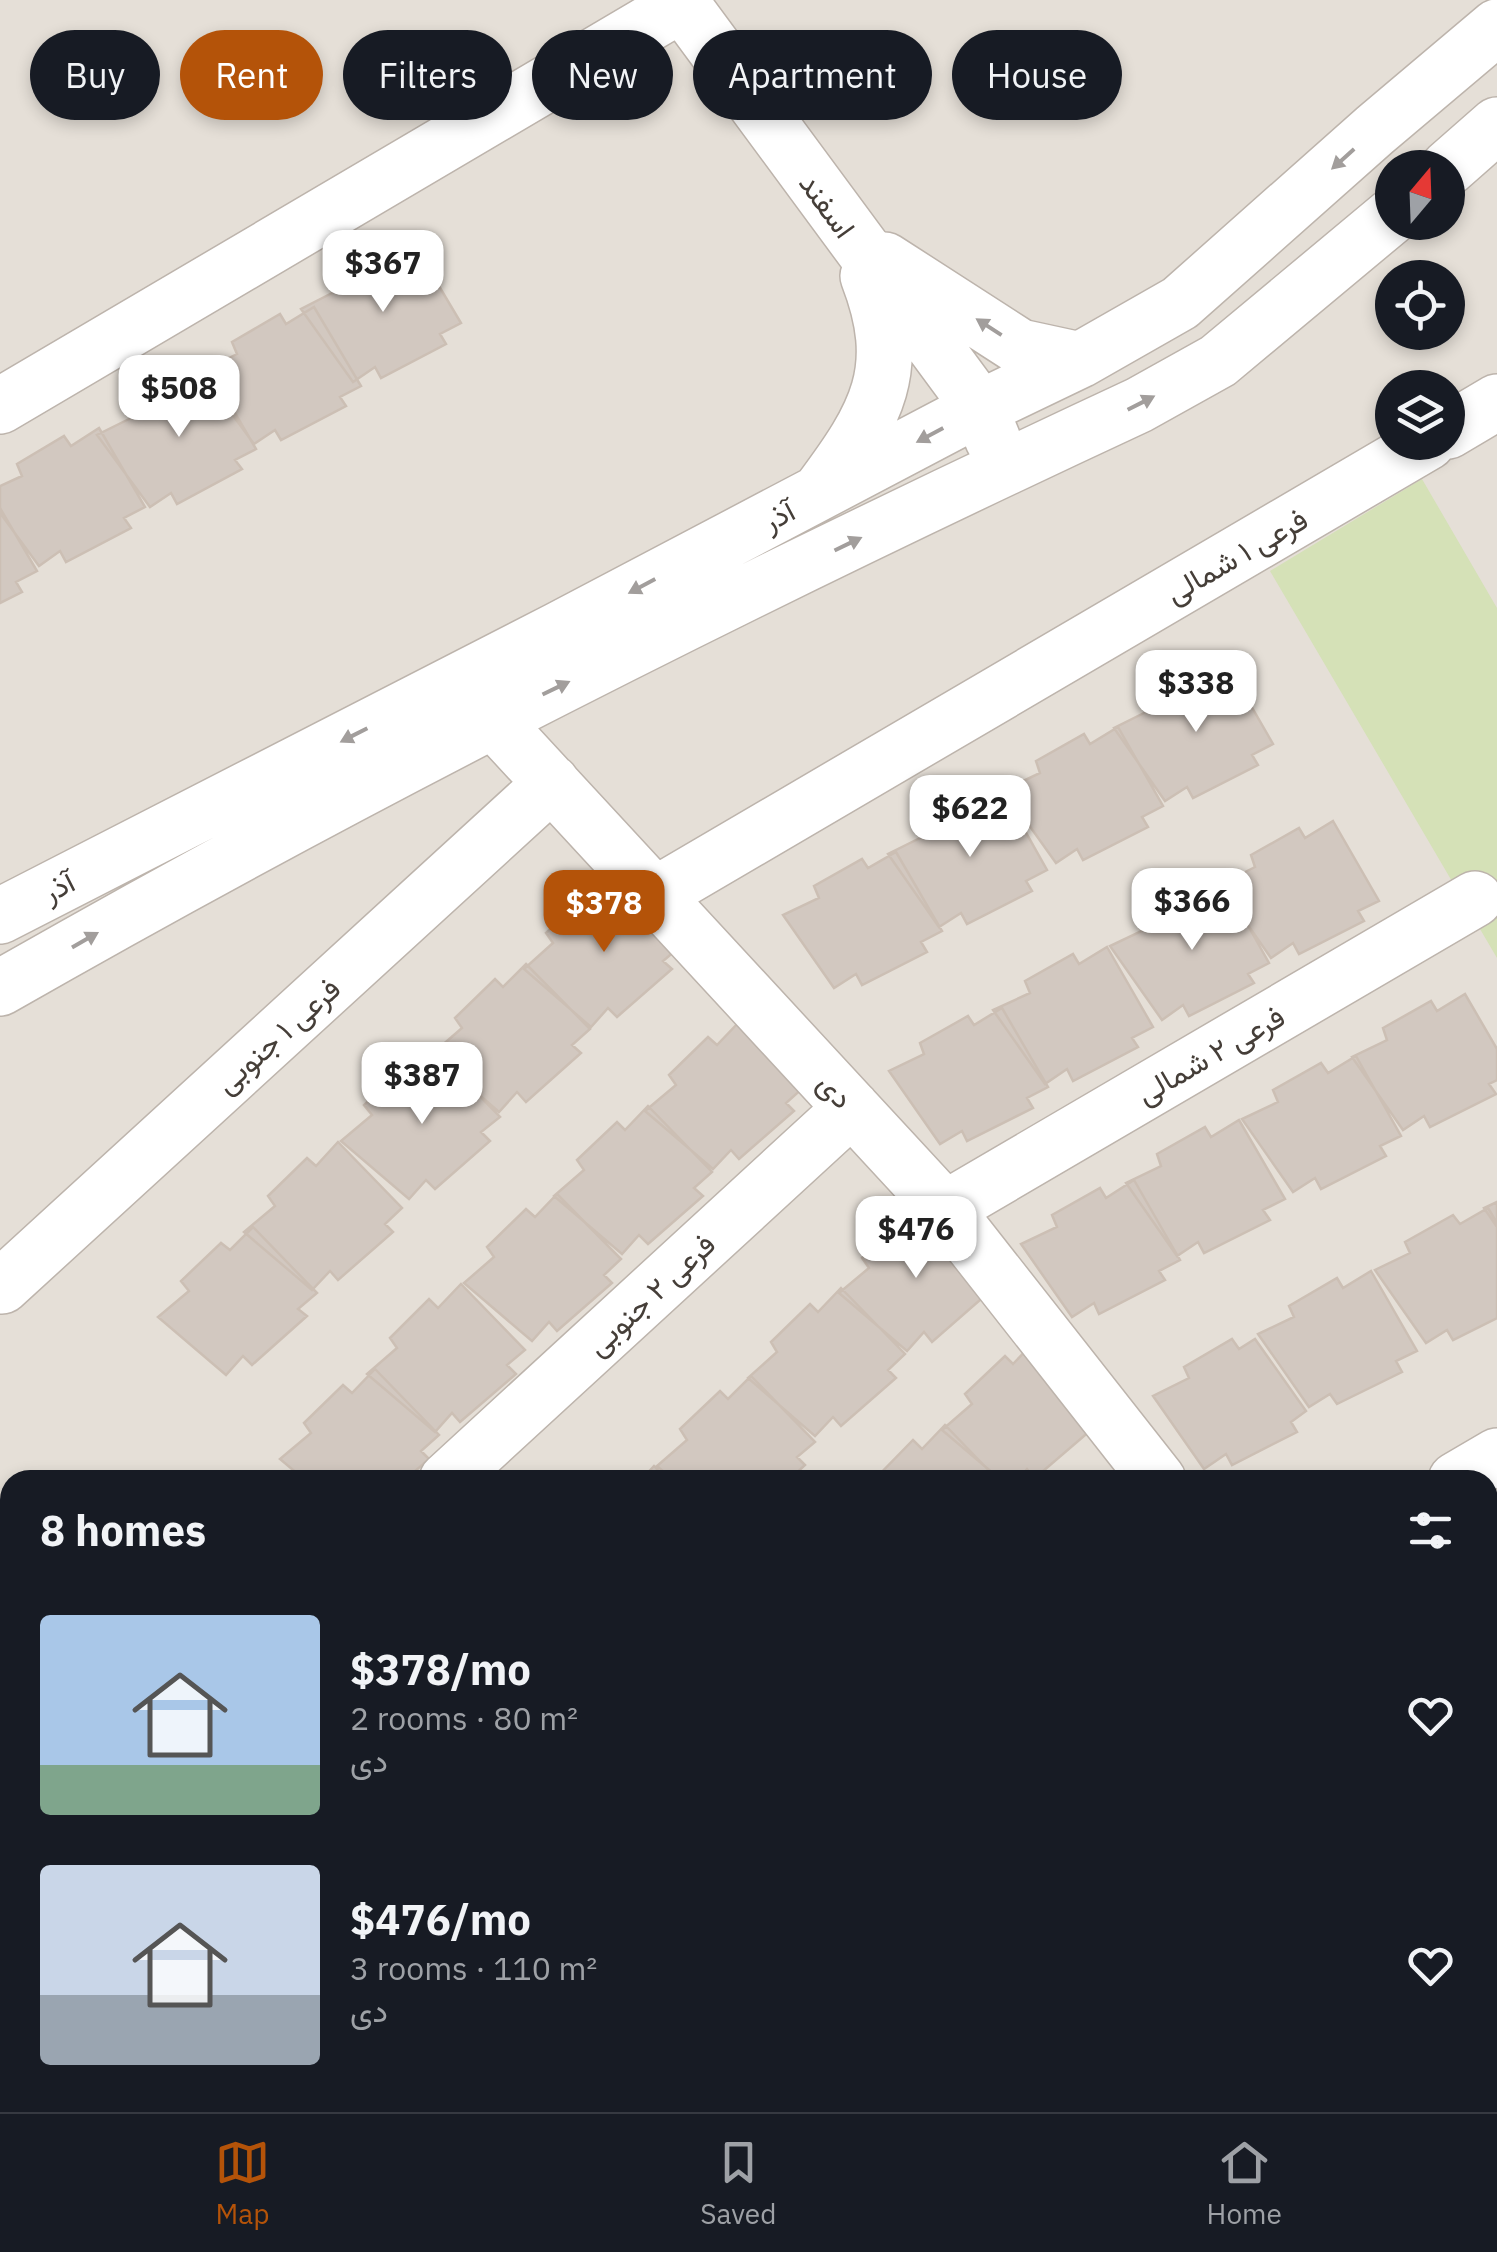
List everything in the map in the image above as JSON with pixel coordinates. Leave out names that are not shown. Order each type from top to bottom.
[{"type":"street","name":"اسفند","points":[[680,2],[980,408],[1003,468]]},
{"type":"street","points":[[0,406],[680,2]]},
{"type":"street","name":"آذر","points":[[0,916],[980,408],[1080,360],[1180,303],[1497,28]]},
{"type":"street","points":[[1465,153],[1497,125]]},
{"type":"street","name":"آذر","points":[[0,988],[492,719],[1139,405],[1218,362],[1375,230]]},
{"type":"street","points":[[854,240],[1020,347],[1080,360]]},
{"type":"street","points":[[818,494],[855,444],[875,403],[887,353],[881,309],[854,240]]},
{"type":"street","points":[[1465,421],[1497,402]]},
{"type":"street","name":"فرعی ۱ شمالی","points":[[655,895],[1397,460]]},
{"type":"street","name":"دی","points":[[492,719],[946,1208],[1140,1470]]},
{"type":"street","name":"فرعی ۱ جنوبی","points":[[2,1286],[552,783]]},
{"type":"street","name":"فرعی ۲ شمالی","points":[[946,1208],[1476,899]]},
{"type":"street","name":"فرعی ۲ جنوبی","points":[[458,1470],[852,1108]]},
{"type":"street","points":[[1473,1470],[1497,1456]]},
{"type":"shaded area","points":[[0,0],[1497,0],[1497,1470],[0,1470]]},
{"type":"green space","points":[[1422,479],[1497,608],[1497,958],[1270,571]]},
{"type":"building","points":[[414,244],[461,323],[440,334],[446,344],[381,378],[375,367],[353,382],[301,309],[336,291],[332,280],[380,252],[386,262]]},
{"type":"building","points":[[314,307],[361,386],[340,397],[346,406],[281,440],[275,430],[254,444],[201,372],[237,354],[232,342],[280,314],[286,324]]},
{"type":"building","points":[[210,370],[256,449],[235,460],[242,469],[177,504],[171,493],[150,507],[97,435],[133,417],[128,405],[175,377],[182,387]]},
{"type":"building","points":[[99,428],[145,507],[124,518],[131,528],[66,562],[60,551],[39,566],[0,513],[0,486],[22,476],[17,464],[64,436],[71,446]]},
{"type":"building","points":[[0,508],[37,571],[16,582],[22,592],[0,603]]},
{"type":"building","points":[[1227,664],[1273,744],[1252,755],[1258,765],[1193,798],[1187,787],[1165,801],[1114,728],[1150,710],[1145,699],[1193,672],[1199,682]]},
{"type":"building","points":[[1118,727],[1163,806],[1142,817],[1148,827],[1083,860],[1077,849],[1056,863],[1004,790],[1040,773],[1036,761],[1084,734],[1090,744]]},
{"type":"building","points":[[1002,790],[1047,870],[1026,881],[1032,891],[967,924],[961,913],[939,927],[888,854],[924,836],[919,825],[967,798],[974,808]]},
{"type":"building","points":[[1333,821],[1379,901],[1358,911],[1364,921],[1299,954],[1293,943],[1271,958],[1220,885],[1255,867],[1251,855],[1299,828],[1305,838]]},
{"type":"building","points":[[896,852],[942,931],[921,942],[927,952],[862,985],[856,974],[834,988],[783,915],[819,898],[814,886],[862,859],[868,868]]},
{"type":"building","points":[[617,879],[682,945],[663,961],[672,969],[617,1017],[608,1008],[591,1027],[524,969],[553,943],[546,933],[586,895],[594,903]]},
{"type":"building","points":[[1224,883],[1269,963],[1248,974],[1254,983],[1189,1016],[1183,1005],[1162,1020],[1110,946],[1146,929],[1141,918],[1190,890],[1195,900]]},
{"type":"building","points":[[1107,947],[1153,1027],[1132,1038],[1138,1047],[1073,1081],[1067,1069],[1045,1084],[993,1010],[1030,993],[1025,981],[1073,954],[1079,964]]},
{"type":"building","points":[[526,964],[590,1029],[572,1045],[581,1053],[526,1102],[517,1092],[499,1112],[432,1054],[462,1028],[455,1018],[495,979],[503,987]]},
{"type":"building","points":[[1465,994],[1497,1049],[1497,1080],[1489,1084],[1496,1094],[1430,1127],[1424,1116],[1403,1130],[1352,1057],[1387,1040],[1383,1028],[1431,1001],[1437,1011]]},
{"type":"building","points":[[1002,1008],[1048,1087],[1027,1098],[1033,1108],[967,1141],[962,1131],[940,1144],[889,1071],[924,1054],[920,1043],[968,1016],[974,1025]]},
{"type":"building","points":[[740,1021],[804,1087],[786,1103],[794,1111],[739,1159],[731,1150],[713,1169],[645,1111],[676,1085],[669,1075],[708,1037],[717,1045]]},
{"type":"building","points":[[436,1051],[500,1117],[481,1132],[490,1141],[435,1189],[426,1180],[409,1199],[341,1141],[372,1115],[364,1105],[404,1066],[413,1075]]},
{"type":"building","points":[[1356,1056],[1401,1136],[1380,1146],[1386,1156],[1321,1189],[1315,1178],[1293,1192],[1242,1119],[1278,1102],[1273,1090],[1321,1063],[1328,1073]]},
{"type":"building","points":[[648,1106],[712,1172],[694,1188],[703,1196],[648,1244],[639,1235],[622,1254],[554,1196],[584,1170],[577,1160],[617,1122],[625,1130]]},
{"type":"building","points":[[1239,1120],[1285,1199],[1263,1210],[1270,1220],[1204,1253],[1198,1242],[1177,1256],[1126,1183],[1161,1166],[1157,1154],[1205,1127],[1211,1137]]},
{"type":"building","points":[[338,1142],[402,1208],[385,1224],[393,1232],[338,1280],[330,1271],[312,1290],[244,1232],[275,1206],[268,1196],[307,1158],[316,1166]]},
{"type":"building","points":[[1134,1180],[1180,1260],[1159,1271],[1165,1280],[1099,1314],[1094,1303],[1072,1317],[1021,1244],[1057,1227],[1052,1215],[1100,1188],[1106,1198]]},
{"type":"building","points":[[557,1194],[621,1259],[604,1275],[612,1283],[557,1331],[549,1322],[532,1341],[464,1283],[494,1257],[487,1247],[526,1209],[535,1217]]},
{"type":"building","points":[[1497,1202],[1497,1227],[1484,1208]]},
{"type":"building","points":[[933,1204],[988,1293],[932,1342],[924,1332],[907,1351],[839,1293],[869,1268],[862,1258],[901,1219],[910,1227]]},
{"type":"building","points":[[1488,1208],[1497,1223],[1497,1318],[1453,1340],[1447,1330],[1426,1343],[1375,1270],[1410,1253],[1405,1242],[1453,1215],[1460,1224]]},
{"type":"building","points":[[253,1227],[317,1293],[298,1309],[307,1316],[252,1365],[243,1356],[226,1375],[158,1317],[189,1291],[181,1281],[221,1243],[230,1250]]},
{"type":"building","points":[[1371,1271],[1417,1351],[1396,1361],[1402,1372],[1337,1404],[1330,1394],[1309,1407],[1258,1334],[1294,1317],[1289,1306],[1337,1278],[1343,1288]]},
{"type":"building","points":[[461,1284],[525,1350],[507,1365],[516,1374],[460,1422],[452,1413],[435,1432],[367,1374],[397,1348],[390,1338],[429,1299],[438,1308]]},
{"type":"building","points":[[841,1288],[905,1354],[888,1370],[896,1378],[841,1426],[833,1417],[815,1436],[748,1378],[777,1352],[771,1342],[810,1304],[818,1312]]},
{"type":"building","points":[[1232,1339],[1239,1349],[1255,1339],[1306,1411],[1291,1422],[1297,1432],[1232,1465],[1226,1454],[1204,1469],[1153,1396],[1189,1378],[1184,1367]]},
{"type":"building","points":[[1036,1340],[1091,1430],[1044,1470],[989,1470],[942,1430],[972,1404],[965,1394],[1005,1356],[1013,1364]]},
{"type":"building","points":[[375,1369],[439,1435],[421,1451],[429,1459],[416,1470],[293,1470],[280,1459],[311,1433],[304,1423],[343,1385],[352,1393]]},
{"type":"building","points":[[751,1376],[815,1442],[797,1457],[805,1465],[800,1470],[662,1470],[657,1466],[687,1440],[680,1429],[720,1391],[728,1399]]},
{"type":"building","points":[[945,1425],[988,1470],[884,1470],[913,1440],[922,1449]]}]
